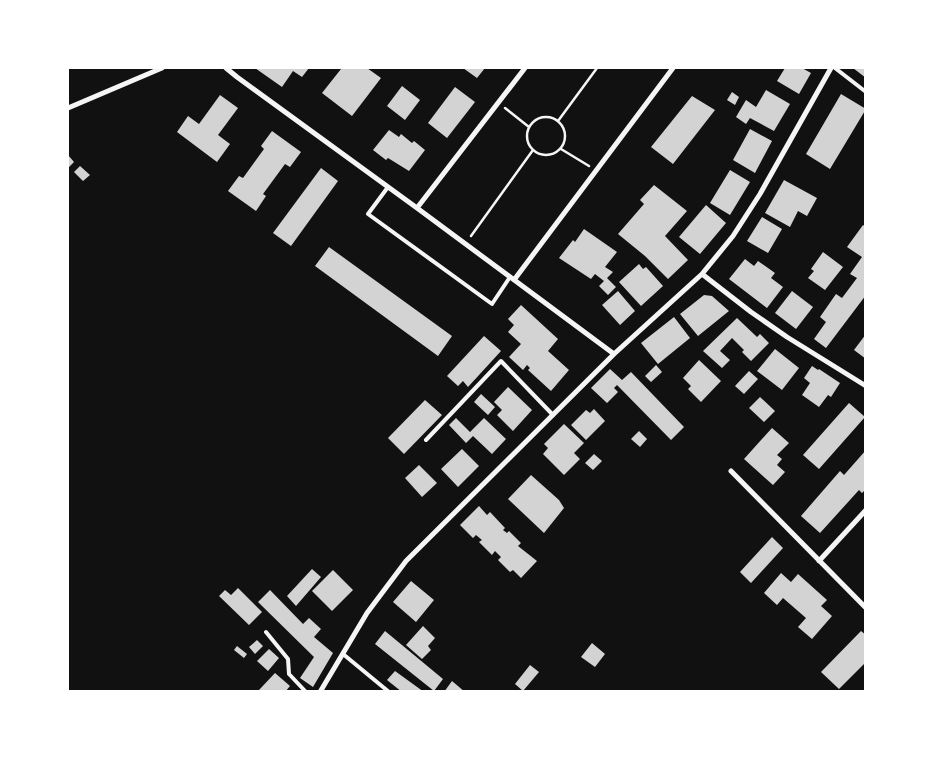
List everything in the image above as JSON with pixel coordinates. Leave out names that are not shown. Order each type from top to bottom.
[{"type":"street","points":[[68,108],[162,68]]},
{"type":"street","points":[[226,68],[614,354]]},
{"type":"street","points":[[417,208],[525,68]]},
{"type":"street","points":[[512,278],[596,171],[673,68]]},
{"type":"street","points":[[320,692],[367,613],[406,561],[614,354],[702,274],[733,236],[760,194],[830,68]]},
{"type":"street","points":[[702,274],[787,337],[866,386]]},
{"type":"street","points":[[731,471],[866,608]]},
{"type":"street","points":[[819,561],[866,510]]},
{"type":"lane","points":[[835,68],[866,92]]},
{"type":"lane","points":[[388,187],[368,214],[376,220],[492,304],[512,278]]},
{"type":"lane","points":[[426,440],[501,361],[553,414]]},
{"type":"lane","points":[[266,632],[288,659],[289,674],[306,692]]},
{"type":"lane","points":[[342,654],[388,692]]},
{"type":"path","points":[[558,121],[597,68]]},
{"type":"path","points":[[498,103],[529,127]]},
{"type":"path","points":[[542,117],[554,118],[565,132],[564,144],[550,155],[538,154],[527,140],[529,127],[542,117]]},
{"type":"path","points":[[560,149],[596,171]]},
{"type":"path","points":[[465,243],[534,150]]},
{"type":"building","points":[[255,68],[309,68],[302,77],[293,71],[282,87]]},
{"type":"building","points":[[339,68],[367,68],[381,78],[352,116],[322,93],[341,69]]},
{"type":"building","points":[[463,68],[485,68],[477,78]]},
{"type":"building","points":[[785,68],[802,68],[811,73],[799,94],[777,81]]},
{"type":"building","points":[[853,68],[866,68],[866,78]]},
{"type":"building","points":[[402,86],[420,100],[405,120],[387,106]]},
{"type":"building","points":[[455,87],[475,102],[447,138],[428,123]]},
{"type":"building","points":[[766,90],[790,104],[774,131],[750,118],[746,124],[736,117],[746,100],[756,107]]},
{"type":"building","points":[[732,92],[739,97],[735,105],[727,100]]},
{"type":"building","points":[[841,94],[866,109],[830,169],[806,154]]},
{"type":"building","points":[[220,95],[238,108],[218,135],[230,144],[217,162],[177,132],[188,116],[199,124]]},
{"type":"building","points":[[692,96],[715,110],[673,164],[651,147]]},
{"type":"building","points":[[750,129],[772,141],[755,173],[733,160]]},
{"type":"building","points":[[389,130],[399,137],[401,134],[412,143],[414,141],[425,150],[409,171],[388,158],[386,160],[373,150]]},
{"type":"building","points":[[272,131],[301,152],[290,167],[285,164],[263,194],[266,196],[256,211],[228,191],[239,176],[243,178],[264,149],[261,146]]},
{"type":"building","points":[[68,155],[74,162],[68,168]]},
{"type":"building","points":[[80,166],[90,175],[83,181],[74,172]]},
{"type":"building","points":[[321,168],[338,181],[291,246],[273,233]]},
{"type":"building","points":[[730,170],[750,182],[730,215],[710,203]]},
{"type":"building","points":[[784,180],[817,198],[807,216],[798,211],[790,227],[765,213]]},
{"type":"building","points":[[654,185],[687,211],[665,236],[688,260],[668,279],[645,256],[618,234],[644,204],[640,200]]},
{"type":"building","points":[[706,205],[726,223],[700,254],[679,237]]},
{"type":"building","points":[[762,217],[782,229],[768,253],[747,241]]},
{"type":"building","points":[[863,225],[866,227],[866,295],[826,348],[814,339],[826,322],[820,317],[836,294],[842,298],[857,278],[850,274],[862,257],[847,247]]},
{"type":"building","points":[[584,229],[617,252],[605,267],[613,272],[607,278],[616,287],[608,295],[599,286],[604,281],[595,274],[591,279],[559,258],[573,240],[575,242]]},
{"type":"building","points":[[329,247],[452,336],[438,356],[315,266]]},
{"type":"building","points":[[823,252],[843,267],[825,290],[808,278],[814,271],[811,269]]},
{"type":"building","points":[[745,259],[754,266],[758,261],[775,273],[771,278],[783,287],[767,308],[729,279]]},
{"type":"building","points":[[639,264],[643,269],[646,267],[663,286],[641,306],[619,282]]},
{"type":"building","points":[[618,291],[635,311],[620,325],[602,305]]},
{"type":"building","points":[[792,291],[813,307],[796,329],[775,313]]},
{"type":"building","points":[[704,295],[712,296],[729,311],[698,336],[680,314]]},
{"type":"building","points":[[521,305],[558,339],[548,351],[569,370],[551,391],[528,370],[530,368],[527,365],[523,370],[509,357],[521,344],[508,332],[514,325],[508,319]]},
{"type":"building","points":[[674,317],[690,338],[658,364],[641,343]]},
{"type":"building","points":[[737,318],[757,337],[760,334],[769,343],[751,361],[742,352],[744,350],[732,338],[720,351],[730,360],[722,368],[703,351]]},
{"type":"building","points":[[866,334],[866,359],[854,350]]},
{"type":"building","points":[[484,336],[501,351],[468,387],[463,381],[458,386],[447,376]]},
{"type":"building","points":[[775,349],[799,368],[782,390],[757,371]]},
{"type":"building","points":[[699,360],[721,381],[701,402],[688,389],[691,386],[683,378]]},
{"type":"building","points":[[656,365],[662,372],[651,382],[645,376]]},
{"type":"building","points":[[812,366],[840,383],[831,397],[828,395],[819,407],[802,395],[810,383],[804,378]]},
{"type":"building","points":[[610,369],[622,380],[631,372],[684,427],[671,440],[617,385],[614,388],[618,392],[607,403],[591,388]]},
{"type":"building","points":[[749,371],[758,379],[744,394],[735,386]]},
{"type":"building","points":[[508,387],[532,410],[513,431],[497,415],[502,410],[494,402]]},
{"type":"building","points":[[481,394],[495,407],[488,415],[474,402]]},
{"type":"building","points":[[760,397],[775,411],[764,422],[749,408]]},
{"type":"building","points":[[425,400],[442,415],[404,454],[388,438]]},
{"type":"building","points":[[849,403],[865,417],[819,469],[803,455]]},
{"type":"building","points":[[594,409],[605,421],[586,440],[571,425],[586,410],[590,413]]},
{"type":"building","points":[[456,418],[470,432],[484,418],[506,439],[492,454],[473,436],[466,443],[449,425]]},
{"type":"building","points":[[564,424],[584,443],[574,453],[580,459],[564,475],[543,454],[548,448],[544,444]]},
{"type":"building","points":[[772,428],[789,443],[777,455],[782,459],[777,465],[785,472],[773,485],[744,459]]},
{"type":"building","points":[[639,431],[647,439],[640,447],[631,439]]},
{"type":"building","points":[[462,449],[479,466],[458,487],[441,469]]},
{"type":"building","points":[[866,450],[866,489],[862,493],[859,490],[820,533],[801,516],[840,471],[844,475]]},
{"type":"building","points":[[594,454],[602,461],[593,470],[585,463]]},
{"type":"building","points":[[419,465],[437,483],[422,497],[405,478]]},
{"type":"building","points":[[531,475],[559,500],[564,508],[544,533],[508,499]]},
{"type":"building","points":[[479,506],[487,515],[490,512],[505,528],[503,530],[507,533],[509,531],[521,543],[518,546],[537,561],[521,578],[513,570],[510,572],[498,560],[501,557],[495,551],[492,555],[479,542],[482,540],[476,535],[473,538],[460,525]]},
{"type":"building","points":[[772,537],[783,548],[751,583],[740,572]]},
{"type":"building","points":[[312,569],[321,577],[296,606],[287,596]]},
{"type":"building","points":[[333,570],[353,590],[332,611],[312,591]]},
{"type":"building","points":[[781,573],[791,582],[798,574],[827,600],[821,606],[832,616],[812,639],[798,627],[806,618],[783,598],[777,605],[764,593]]},
{"type":"building","points":[[411,581],[434,600],[416,622],[393,602]]},
{"type":"building","points":[[238,588],[262,612],[249,625],[219,596],[225,590],[231,595]]},
{"type":"building","points":[[270,590],[303,624],[309,618],[321,629],[314,637],[333,653],[313,687],[300,678],[314,657],[258,602]]},
{"type":"building","points":[[423,626],[435,638],[428,646],[431,650],[422,659],[406,645]]},
{"type":"building","points":[[385,631],[443,679],[434,691],[375,644]]},
{"type":"building","points":[[861,631],[866,635],[866,662],[839,689],[821,672]]},
{"type":"building","points":[[257,640],[263,646],[255,654],[249,647]]},
{"type":"building","points":[[592,643],[605,654],[595,667],[581,657]]},
{"type":"building","points":[[237,646],[247,654],[244,658],[234,650]]},
{"type":"building","points":[[269,649],[279,658],[268,671],[257,661]]},
{"type":"building","points":[[530,665],[539,672],[523,691],[515,684]]},
{"type":"building","points":[[395,671],[424,692],[402,692],[387,680]]},
{"type":"building","points":[[275,673],[290,686],[285,692],[261,692],[259,690]]},
{"type":"building","points":[[452,681],[465,692],[444,692]]}]
